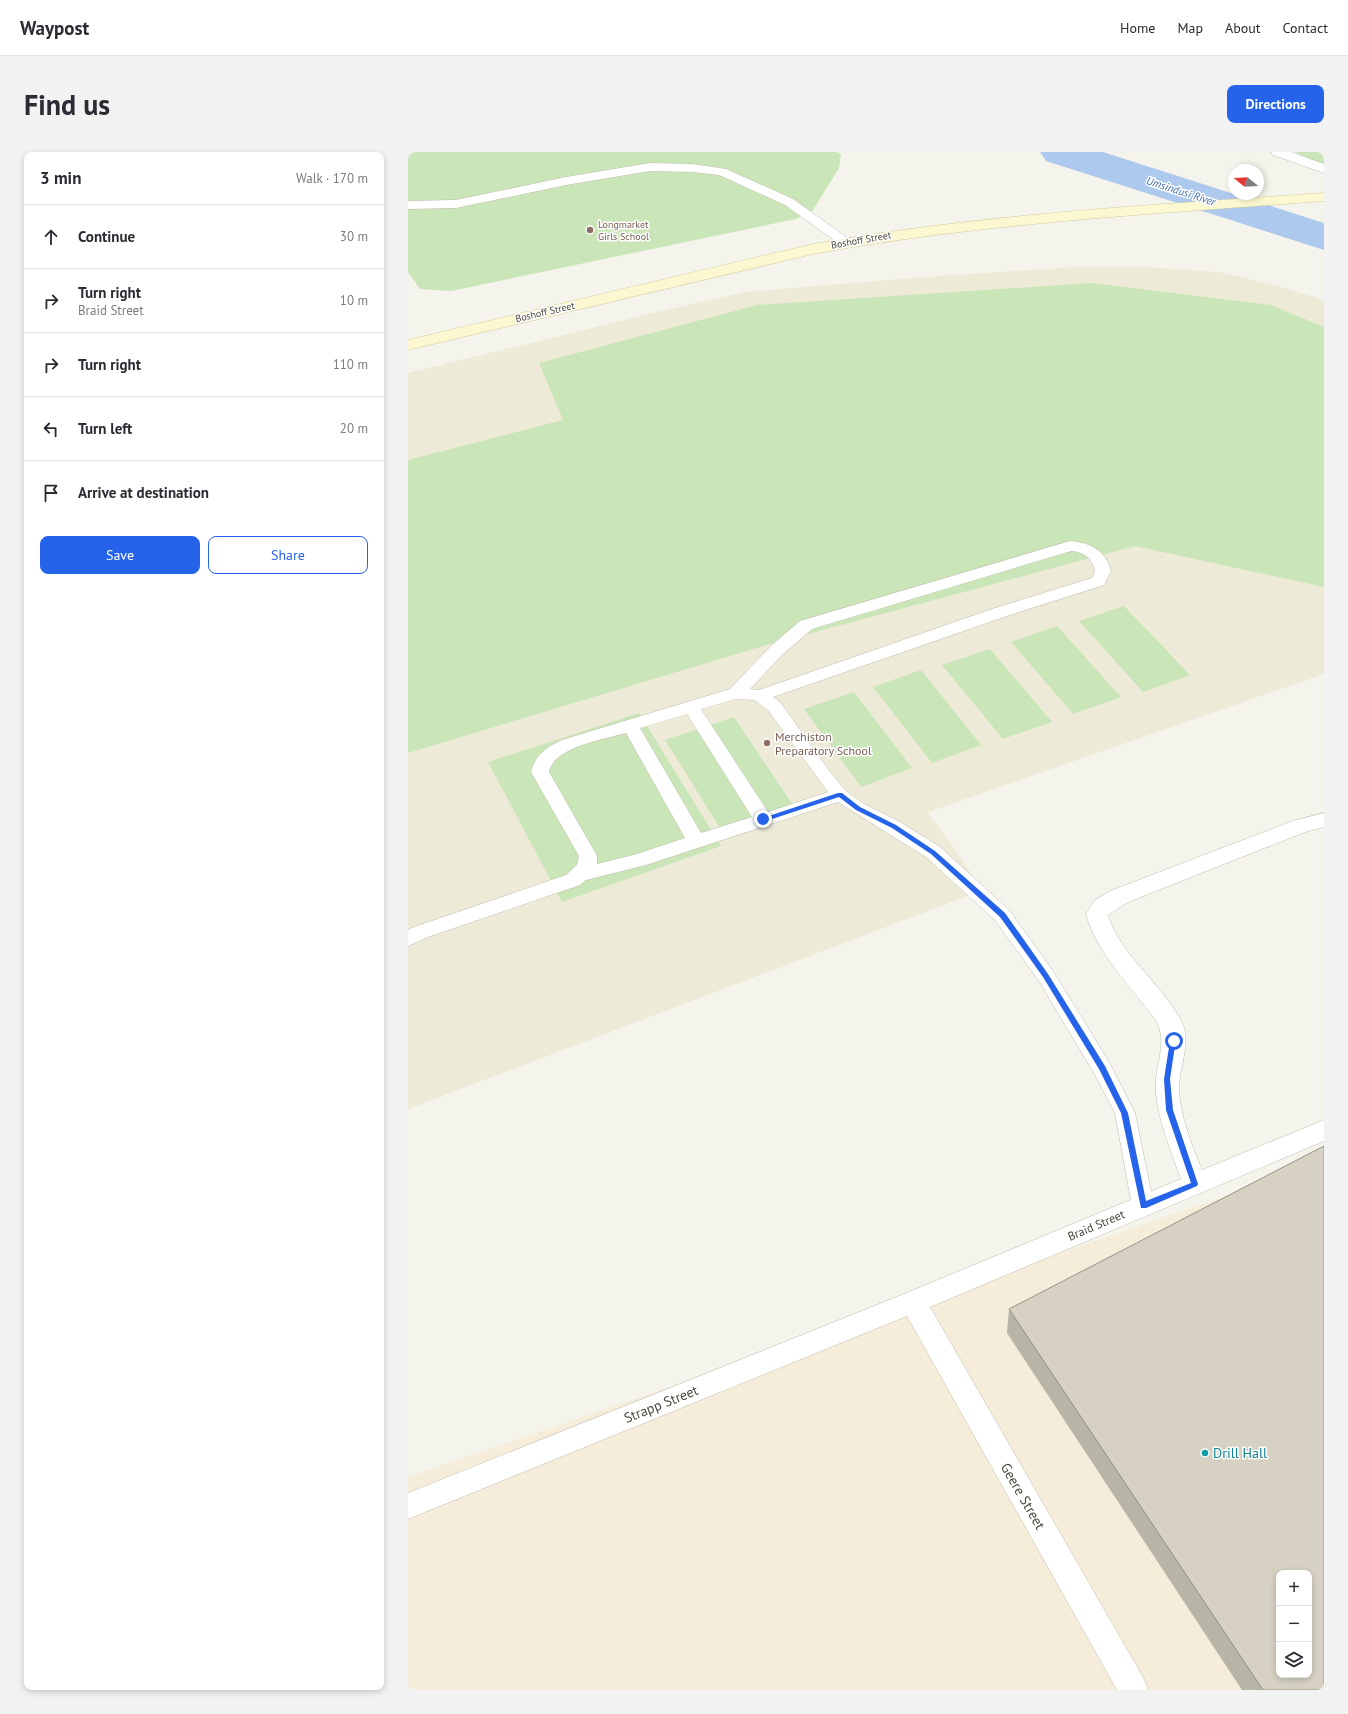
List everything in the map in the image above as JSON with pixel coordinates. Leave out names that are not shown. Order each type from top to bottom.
[{"type":"main road","name":"Boshoff Street","points":[[408,345],[846,242],[880,236],[977,223],[1324,197]]},
{"type":"street","points":[[1278,152],[1324,169]]},
{"type":"street","points":[[1195,1184],[1169,1110],[1167,1079],[1174,1041],[1172,1026],[1158,1004],[1106,938],[1098,924],[1097,914],[1102,906],[1118,897],[1300,826],[1324,820]]},
{"type":"street","name":"Braid Street","points":[[913,1302],[1324,1130]]},
{"type":"street","name":"Strapp Street","points":[[408,1506],[913,1302]]},
{"type":"street","name":"Geere Street","points":[[913,1302],[1133,1690]]},
{"type":"lane","points":[[408,205],[422,206],[456,204],[566,181],[650,167],[692,168],[722,172],[789,202],[846,242]]},
{"type":"lane","points":[[581,874],[589,863],[588,856],[540,772],[541,765],[546,757],[556,749],[736,692],[777,650],[806,624],[1070,546],[1090,550],[1102,561],[1104,572],[1098,581],[1001,612],[759,696]]},
{"type":"lane","points":[[736,692],[759,696],[774,706],[824,776],[840,795],[858,808],[894,827],[933,852],[1002,915],[1050,982],[1102,1068],[1125,1113],[1143,1206]]},
{"type":"lane","points":[[691,707],[763,819]]},
{"type":"lane","points":[[630,725],[696,841]]},
{"type":"lane","points":[[408,939],[428,930],[564,883],[581,874],[639,860],[840,795]]},
{"type":"shaded area","name":"Merchiston Preparatory School","points":[[1076,267],[1145,267],[1219,272],[1278,286],[1324,300],[1324,674],[928,812],[983,890],[408,1109],[408,373],[745,292],[939,276]]},
{"type":"shaded area","points":[[1324,1162],[1324,1690],[408,1690],[408,1477]]},
{"type":"green space","name":"Longmarket Girls School","points":[[408,152],[837,152],[841,154],[839,168],[813,210],[796,219],[451,291],[420,289],[408,272]]},
{"type":"green space","points":[[1295,152],[1324,152],[1324,166]]},
{"type":"green space","points":[[1092,283],[1271,305],[1324,327],[1324,587],[1135,546],[763,646],[408,753],[408,460],[563,420],[539,363],[757,305]]},
{"type":"green space","points":[[1124,606],[1190,675],[1143,692],[1079,621]]},
{"type":"green space","points":[[1057,626],[1121,697],[1073,714],[1011,642]]},
{"type":"green space","points":[[990,649],[1052,722],[1003,739],[942,665]]},
{"type":"green space","points":[[921,670],[981,745],[932,763],[873,687]]},
{"type":"green space","points":[[854,692],[912,768],[861,787],[804,709]]},
{"type":"green space","points":[[639,713],[721,846],[562,902],[488,762]]},
{"type":"green space","points":[[734,717],[799,814],[727,839],[665,740]]},
{"type":"building","name":"Drill Hall","points":[[1324,1146],[1324,1690],[1263,1690],[1009,1309]]},
{"type":"waterway","name":"Umsindusi River","points":[[1061,152],[1324,237]]},
{"type":"place","name":"Longmarket Girls School","points":[[590,230]]},
{"type":"place","name":"Merchiston Preparatory School","points":[[767,743]]},
{"type":"place","name":"Drill Hall","points":[[1205,1453]]},
{"type":"route","points":[[763,819],[840,795],[858,808],[894,827],[933,852],[1002,915],[1046,976],[1102,1068],[1125,1113],[1143,1206],[1195,1184],[1169,1110],[1167,1079],[1174,1041]]}]
